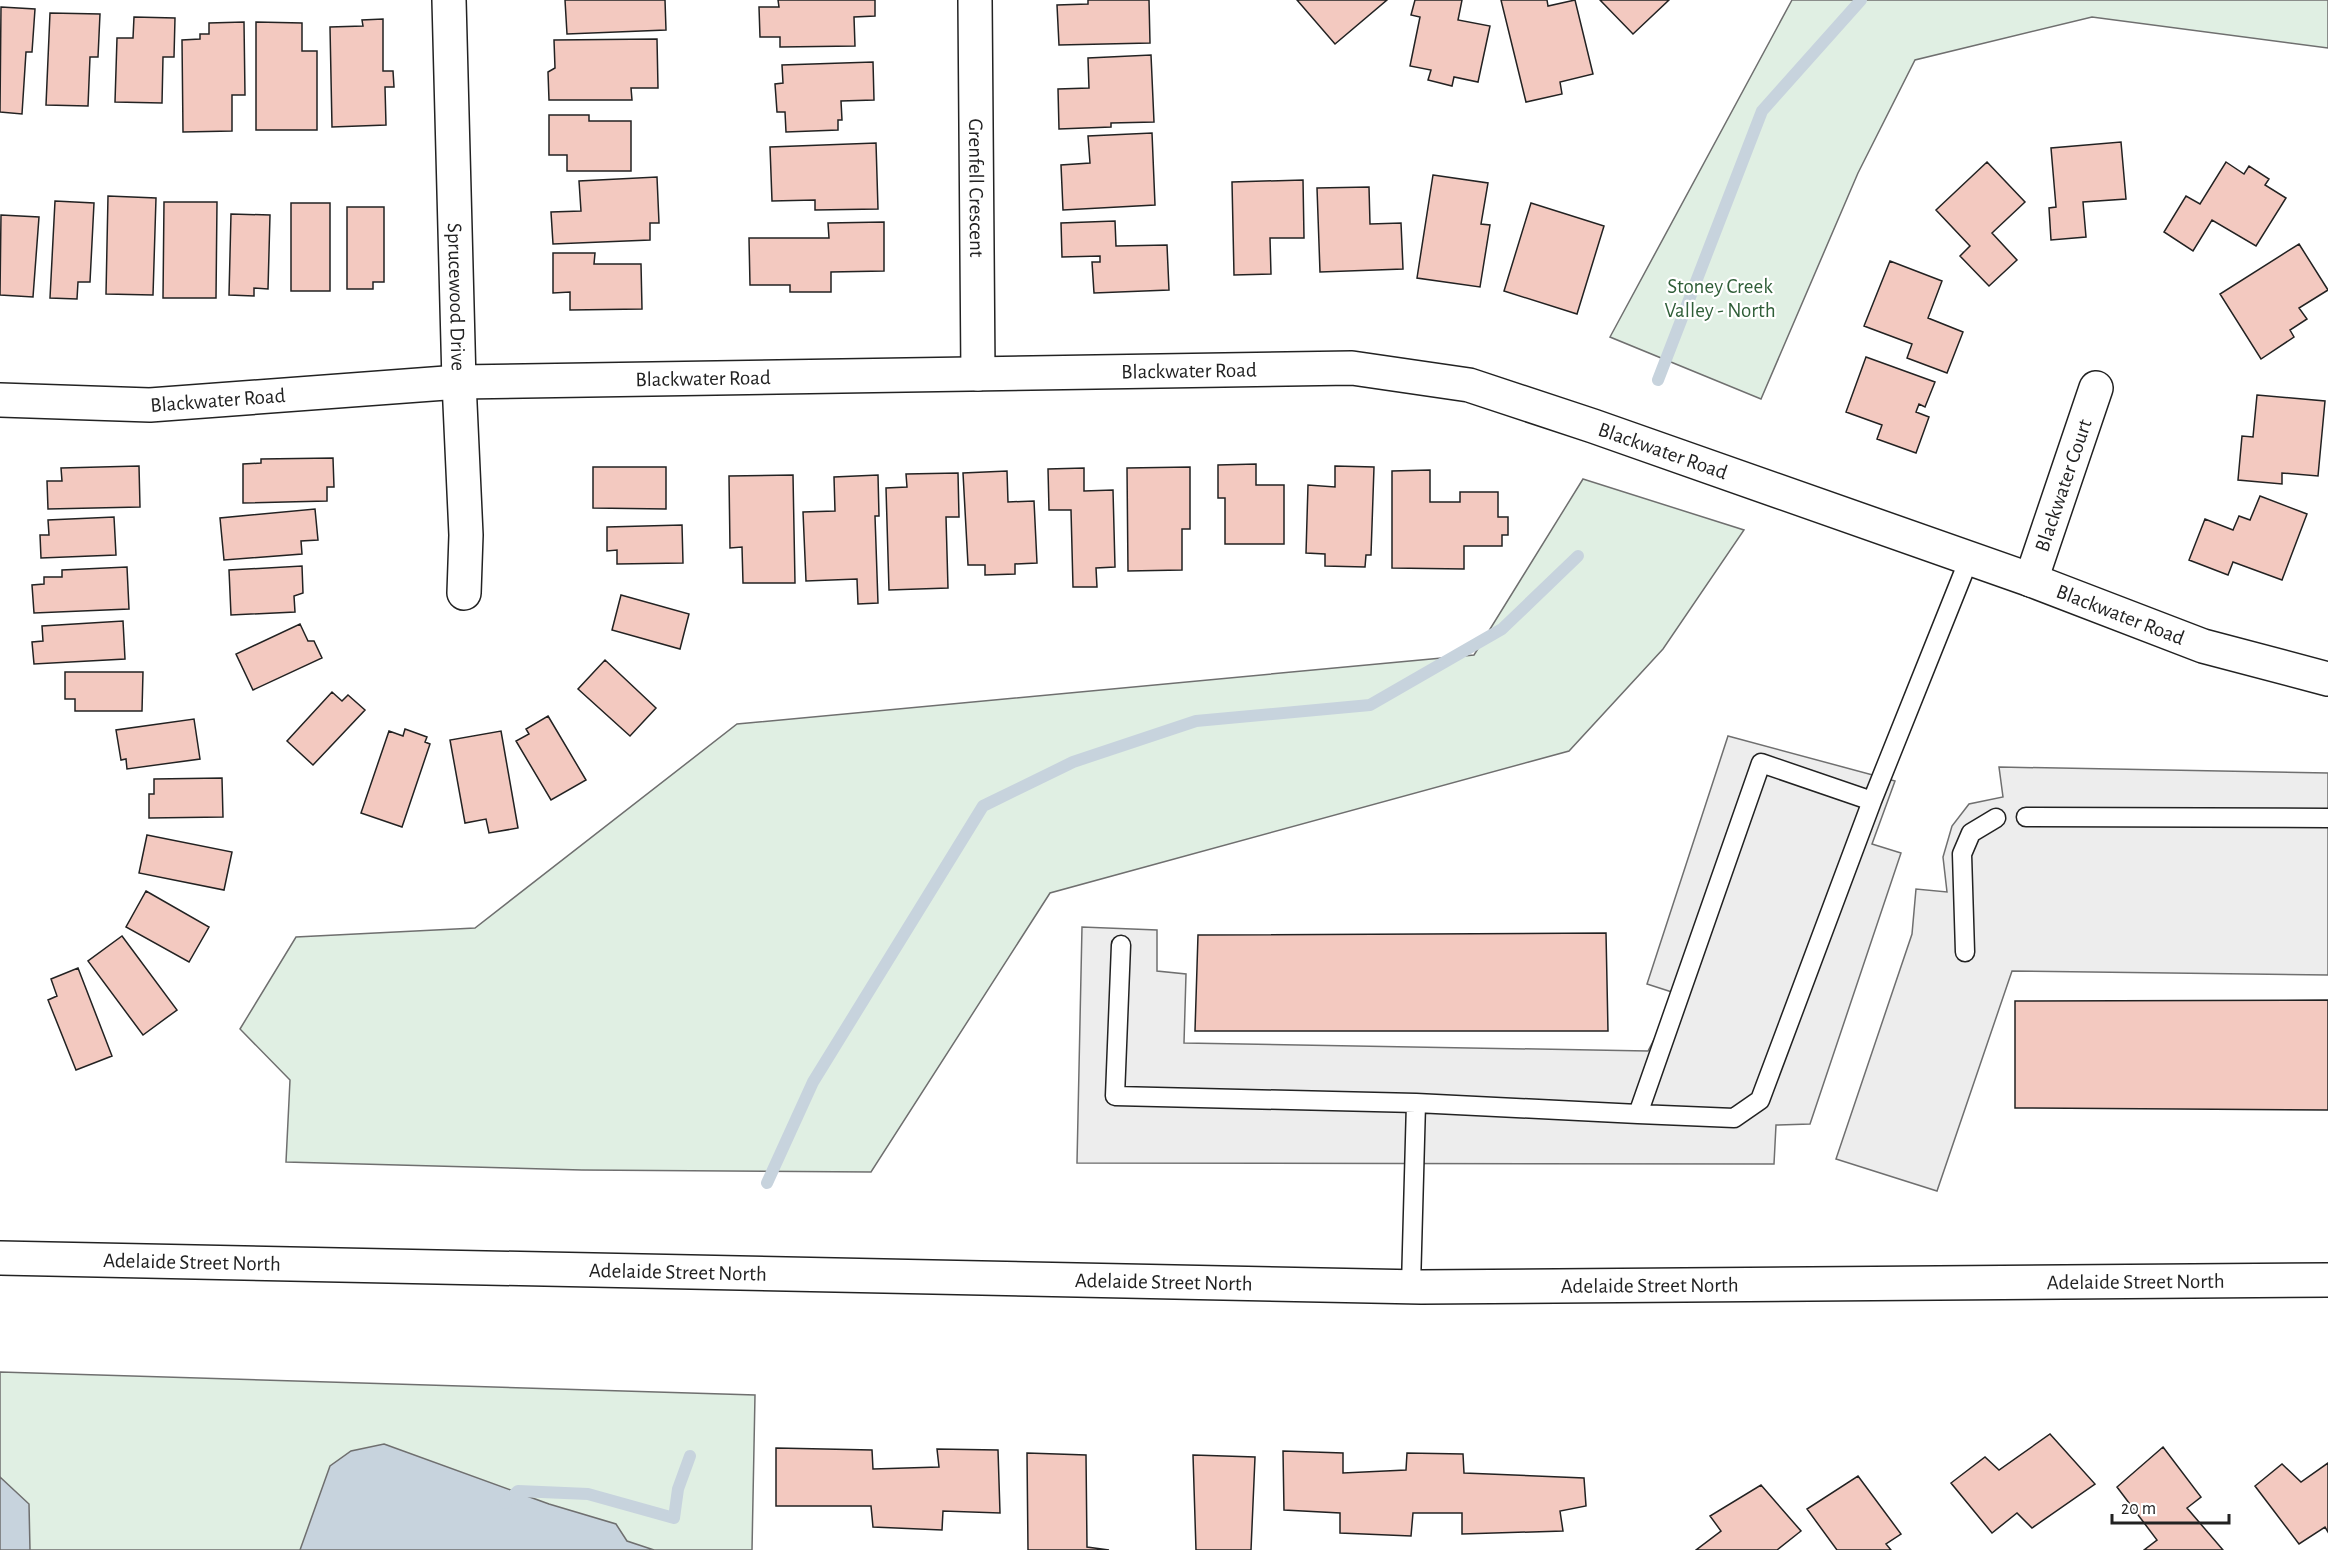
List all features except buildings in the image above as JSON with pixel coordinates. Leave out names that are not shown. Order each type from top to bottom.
[{"type":"street","name":"Sprucewood Drive","points":[[449,0],[459,382],[466,535],[464,593]]},
{"type":"street","name":"Grenfell Crescent","points":[[975,0],[978,374]]},
{"type":"street","name":"Blackwater Road","points":[[0,400],[150,405],[459,382],[1352,368],[1469,385],[1593,426],[2031,580],[2203,646],[2328,679]]},
{"type":"street","name":"Blackwater Court","points":[[2031,580],[2096,388]]},
{"type":"street","name":"Adelaide Street North","points":[[0,1258],[1411,1286],[2328,1280]]},
{"type":"lane","points":[[1121,945],[1115,1096],[1416,1103],[1734,1118],[1760,1100],[1872,801],[1969,559]]},
{"type":"lane","points":[[1638,1114],[1761,763],[1872,801]]},
{"type":"lane","points":[[2026,816],[2328,818]]},
{"type":"lane","points":[[1965,952],[1962,854],[1971,833],[1996,818]]},
{"type":"lane","points":[[1411,1286],[1416,1103]]},
{"type":"green space","name":"Stoney Creek Valley - North","points":[[1792,0],[2328,0],[2328,48],[2092,17],[1915,60],[1858,173],[1761,399],[1610,337]]},
{"type":"green space","points":[[1583,479],[1744,530],[1663,649],[1569,751],[1050,893],[871,1172],[582,1170],[286,1162],[290,1080],[240,1029],[296,937],[475,928],[737,724],[1474,655]]},
{"type":"green space","points":[[0,1372],[755,1395],[752,1550],[0,1550]]},
{"type":"shaded area","points":[[1728,736],[1895,781],[1872,844],[1901,853],[1810,1124],[1776,1125],[1774,1164],[1077,1163],[1082,927],[1157,930],[1157,971],[1186,974],[1184,1043],[1648,1051],[1678,994],[1647,984]]},
{"type":"shaded area","points":[[1999,767],[2328,773],[2328,975],[2012,971],[1937,1191],[1836,1159],[1912,934],[1916,889],[1947,892],[1943,857],[1952,826],[1969,804],[2003,797]]},
{"type":"shaded area","points":[[384,1444],[549,1504],[616,1524],[627,1541],[654,1550],[300,1550],[330,1466],[351,1451]]},
{"type":"shaded area","points":[[0,1477],[29,1504],[30,1550],[0,1550]]},
{"type":"waterway","points":[[1658,380],[1762,111],[1861,0]]},
{"type":"waterway","points":[[767,1183],[813,1082],[983,806],[1073,762],[1196,721],[1370,705],[1502,629],[1578,556]]},
{"type":"waterway","points":[[505,1503],[518,1491],[588,1494],[674,1518],[678,1489],[690,1456]]}]
